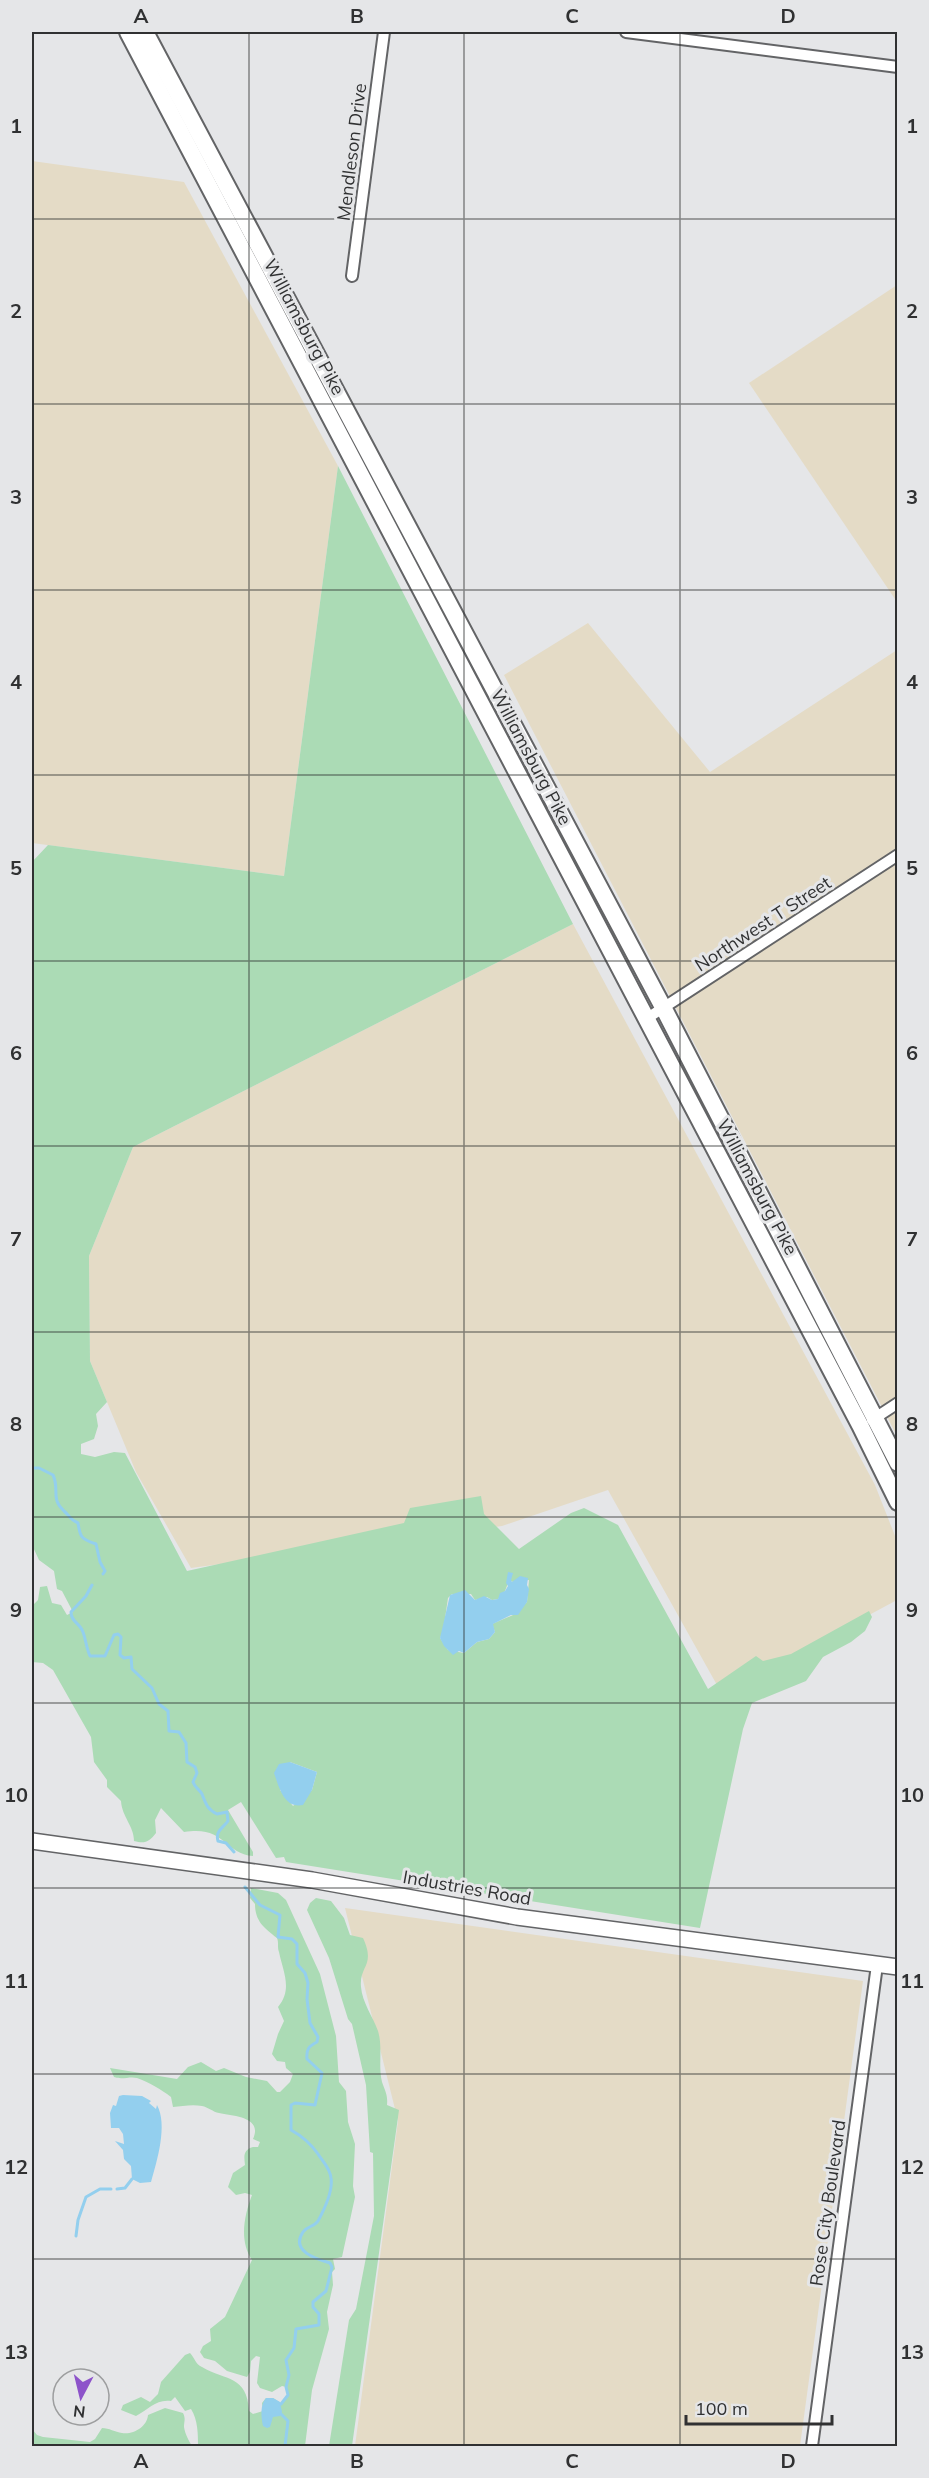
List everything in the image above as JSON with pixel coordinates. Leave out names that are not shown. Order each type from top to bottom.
[{"type":"main road","name":"Williamsburg Pike","points":[[128,32],[646,1019],[868,1421],[897,1463]]},
{"type":"main road","name":"Williamsburg Pike","points":[[145,32],[664,1009],[868,1421],[897,1502]]},
{"type":"street","name":"Mendleson Drive","points":[[352,276],[384,32]]},
{"type":"street","points":[[627,32],[897,67]]},
{"type":"street","name":"Northwest T Street","points":[[646,1019],[897,855]]},
{"type":"street","points":[[868,1421],[897,1403]]},
{"type":"street","name":"Industries Road","points":[[32,1841],[312,1880],[487,1913],[897,1966]]},
{"type":"street","name":"Rose City Boulevard","points":[[812,2446],[877,1965]]},
{"type":"shaded area","points":[[32,161],[184,182],[338,466],[284,876],[32,843]]},
{"type":"shaded area","points":[[897,285],[897,602],[749,383]]},
{"type":"shaded area","points":[[588,623],[710,772],[897,650],[897,1436],[504,675]]},
{"type":"shaded area","points":[[573,924],[875,1485],[897,1541],[897,1600],[722,1694],[608,1490],[502,1526],[191,1568],[136,1472],[90,1361],[89,1256],[133,1147]]},
{"type":"shaded area","points":[[345,1908],[863,1981],[800,2446],[355,2446],[398,2121]]},
{"type":"green space","points":[[338,466],[573,924],[133,1147],[89,1256],[90,1361],[107,1402],[96,1414],[98,1426],[94,1439],[81,1444],[81,1454],[95,1457],[114,1452],[125,1453],[187,1571],[404,1523],[410,1508],[481,1496],[484,1514],[519,1549],[571,1513],[584,1508],[618,1525],[708,1689],[756,1656],[763,1661],[791,1654],[869,1611],[872,1617],[865,1631],[851,1642],[823,1657],[806,1681],[752,1703],[743,1729],[700,1928],[286,1862],[284,1857],[276,1858],[241,1802],[228,1810],[253,1852],[253,1856],[235,1850],[208,1832],[184,1832],[161,1808],[155,1820],[156,1833],[146,1842],[134,1841],[121,1801],[107,1787],[107,1780],[94,1762],[91,1737],[53,1670],[43,1663],[32,1662],[32,1619],[34,1618],[32,1606],[38,1600],[40,1587],[47,1586],[52,1603],[61,1605],[67,1615],[73,1612],[62,1591],[57,1589],[54,1571],[39,1560],[32,1545],[32,862],[48,845],[284,876]],"holes":[[[511,1575],[513,1582],[529,1580],[527,1602],[513,1615],[492,1624],[495,1632],[489,1639],[477,1642],[464,1653],[448,1650],[440,1638],[448,1598],[452,1594],[471,1594],[475,1600],[487,1597],[492,1600],[498,1599],[505,1591]],[[290,1762],[317,1772],[312,1790],[293,1806],[280,1790]]]},
{"type":"green space","points":[[251,1888],[278,1893],[286,1900],[320,1974],[336,2036],[339,2082],[346,2091],[348,2122],[355,2144],[353,2186],[355,2197],[342,2257],[333,2259],[335,2269],[332,2272],[333,2285],[327,2312],[329,2329],[312,2390],[305,2446],[198,2446],[197,2427],[193,2413],[191,2409],[185,2411],[175,2397],[171,2401],[157,2403],[136,2416],[121,2410],[123,2405],[141,2397],[150,2402],[158,2394],[161,2382],[185,2355],[190,2353],[200,2366],[240,2385],[247,2399],[249,2411],[253,2414],[263,2411],[262,2403],[266,2398],[273,2398],[281,2403],[288,2395],[286,2387],[282,2386],[272,2392],[260,2388],[257,2383],[260,2357],[256,2356],[251,2361],[247,2377],[227,2371],[215,2361],[204,2358],[200,2352],[203,2346],[211,2341],[210,2329],[225,2317],[252,2260],[245,2245],[244,2228],[252,2195],[245,2193],[236,2195],[228,2187],[233,2173],[245,2165],[246,2152],[250,2148],[258,2147],[260,2142],[253,2139],[254,2126],[245,2119],[202,2106],[173,2107],[171,2097],[159,2089],[137,2078],[114,2077],[110,2068],[177,2079],[188,2067],[201,2062],[216,2071],[224,2068],[246,2077],[267,2081],[277,2092],[280,2092],[290,2082],[293,2074],[286,2068],[285,2062],[277,2061],[272,2054],[284,2021],[278,2007],[283,2000],[286,1987],[278,1942],[277,1938],[259,1920],[255,1904],[250,1898]]},
{"type":"green space","points":[[316,1898],[331,1901],[344,1918],[350,1935],[363,1938],[367,1947],[368,1960],[361,1980],[362,1993],[378,2031],[381,2076],[387,2096],[387,2105],[399,2110],[352,2446],[329,2446],[349,2320],[356,2309],[374,2216],[373,2153],[370,2152],[366,2085],[352,2024],[348,2019],[329,1958],[307,1910]]},
{"type":"green space","points":[[165,2408],[183,2413],[184,2427],[192,2446],[32,2446],[32,2429],[37,2435],[43,2437],[90,2442],[95,2439],[102,2428],[122,2433],[135,2431],[145,2423],[148,2415]]},
{"type":"water","points":[[508,1572],[513,1573],[512,1582],[520,1576],[528,1578],[527,1602],[518,1615],[511,1615],[493,1624],[495,1632],[489,1639],[477,1642],[464,1653],[459,1651],[453,1655],[440,1638],[450,1595],[465,1590],[475,1600],[484,1596],[492,1600],[498,1599],[500,1593],[508,1586],[506,1583]]},
{"type":"water","points":[[290,1762],[317,1772],[312,1790],[303,1805],[291,1804],[283,1796],[274,1773],[279,1764]]},
{"type":"water","points":[[119,2096],[142,2096],[151,2101],[149,2103],[156,2109],[157,2105],[160,2113],[162,2133],[151,2182],[140,2183],[132,2179],[131,2166],[124,2159],[123,2150],[115,2141],[124,2144],[123,2134],[119,2128],[111,2128],[110,2113],[113,2105],[116,2106]]},
{"type":"water","points":[[266,2398],[273,2398],[280,2402],[282,2412],[280,2416],[273,2417],[270,2427],[267,2428],[263,2426],[261,2415]]},
{"type":"waterway","points":[[32,1468],[39,1468],[53,1475],[57,1502],[78,1523],[82,1537],[96,1544],[100,1562],[105,1571],[103,1574]]},
{"type":"waterway","points":[[92,1585],[86,1596],[71,1612],[72,1618],[83,1632],[90,1656],[105,1656],[114,1635],[118,1634],[121,1637],[120,1655],[124,1658],[131,1657],[132,1669],[152,1688],[159,1704],[168,1711],[169,1731],[179,1732],[186,1743],[187,1762],[195,1767],[197,1773],[193,1782],[195,1786],[211,1810],[217,1814],[227,1812],[228,1821],[217,1838],[218,1841],[226,1843],[234,1852]]},
{"type":"waterway","points":[[245,1887],[260,1905],[280,1915],[278,1937],[292,1939],[297,1944],[297,1964],[305,1973],[308,1983],[310,2023],[318,2037],[317,2042],[309,2048],[307,2059],[322,2073],[315,2105],[295,2103],[291,2105],[291,2130],[315,2150],[328,2168],[331,2178],[329,2194],[323,2211],[318,2221],[303,2232],[300,2244],[306,2253],[330,2263],[332,2267],[326,2291],[313,2302],[313,2307],[319,2314],[319,2325],[296,2329],[294,2348],[286,2360],[289,2375],[286,2387],[288,2395],[281,2404]]},
{"type":"waterway","points":[[117,2189],[125,2188],[132,2179]]},
{"type":"waterway","points":[[76,2236],[78,2220],[86,2197],[100,2189],[111,2189]]},
{"type":"waterway","points":[[281,2414],[288,2421],[285,2446]]}]
